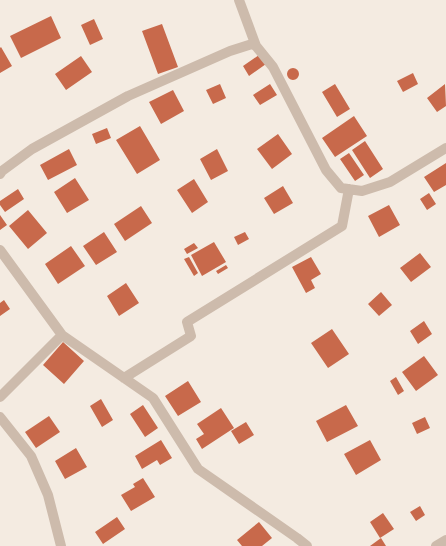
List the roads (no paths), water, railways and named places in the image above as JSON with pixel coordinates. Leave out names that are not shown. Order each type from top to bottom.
[{"type":"street","points":[[239,0],[256,46],[273,66],[326,170],[341,188],[362,191],[390,182],[446,148]]},
{"type":"street","points":[[0,174],[32,149],[128,96],[230,51],[252,44],[256,46]]},
{"type":"street","points":[[124,378],[191,336],[187,322],[342,226],[349,189]]},
{"type":"street","points":[[0,250],[62,335],[152,398],[198,469],[307,546]]},
{"type":"street","points":[[0,397],[62,335]]},
{"type":"street","points":[[0,417],[31,456],[48,495],[61,546]]},
{"type":"street","points":[[436,546],[446,540]]}]
